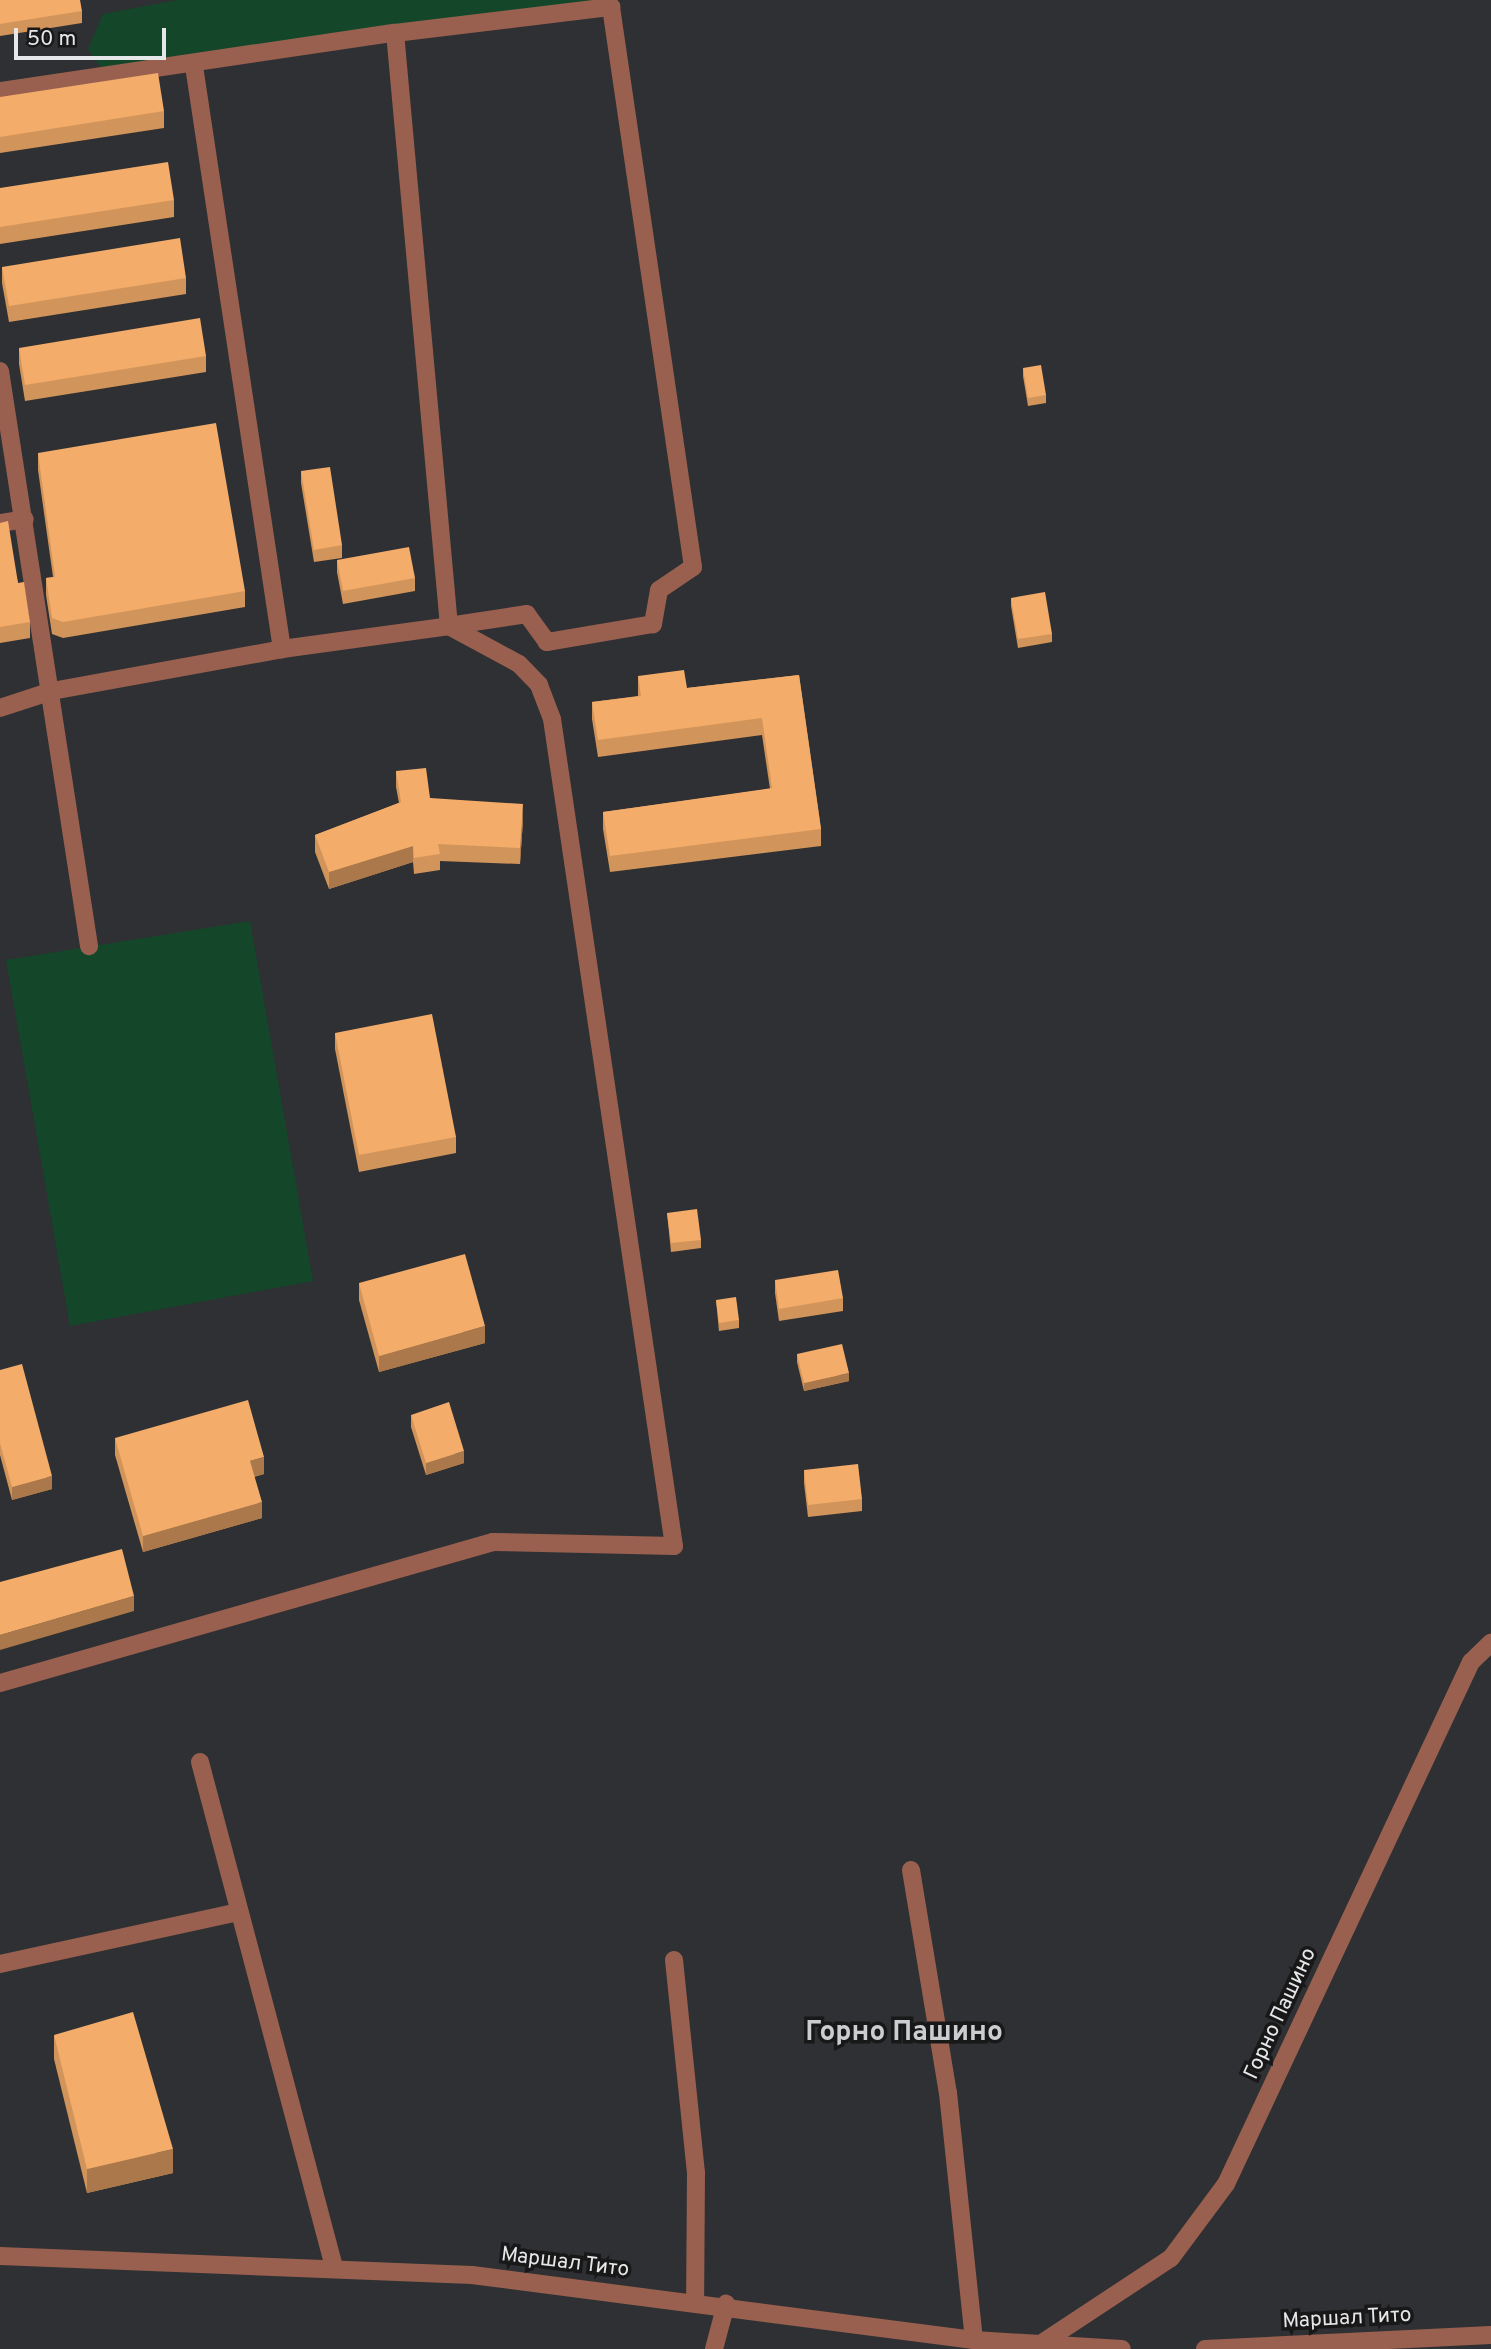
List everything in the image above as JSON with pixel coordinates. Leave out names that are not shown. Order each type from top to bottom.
[{"type":"street","points":[[0,91],[194,66],[395,33],[611,7],[693,567],[659,590],[653,624],[547,642],[527,614],[282,649],[52,691],[0,708]]},
{"type":"street","points":[[395,33],[449,626]]},
{"type":"street","points":[[194,66],[282,649]]},
{"type":"street","points":[[0,371],[52,691],[89,946]]},
{"type":"street","points":[[0,523],[25,519]]},
{"type":"street","points":[[0,1683],[493,1542],[674,1546],[552,719],[539,685],[519,663],[449,626]]},
{"type":"street","name":"Горно Пашино","points":[[1040,2345],[1171,2258],[1226,2184],[1471,1662],[1491,1643]]},
{"type":"street","points":[[200,1762],[334,2267]]},
{"type":"street","points":[[911,1870],[948,2093],[974,2340]]},
{"type":"street","points":[[0,1964],[238,1912]]},
{"type":"street","points":[[674,1960],[696,2173],[695,2301]]},
{"type":"street","name":"Маршал Тито","points":[[0,2256],[334,2267],[726,2304],[974,2340],[1122,2349]]},
{"type":"street","points":[[714,2349],[726,2304]]},
{"type":"street","name":"Маршал Тито","points":[[1205,2349],[1491,2335]]},
{"type":"green space","points":[[178,0],[615,0],[104,72],[88,49],[103,14]]},
{"type":"green space","points":[[250,921],[313,1281],[70,1326],[6,960]]},
{"type":"building","points":[[0,0],[80,0],[82,11],[0,24]]},
{"type":"building","points":[[158,73],[164,111],[0,137],[0,97]]},
{"type":"building","points":[[168,162],[174,200],[0,227],[0,188]]},
{"type":"building","points":[[180,238],[186,278],[9,306],[2,267]]},
{"type":"building","points":[[200,318],[206,356],[25,385],[19,348]]},
{"type":"building","points":[[1041,365],[1046,395],[1028,398],[1023,368]]},
{"type":"building","points":[[216,423],[245,591],[63,622],[52,618],[46,578],[55,577],[38,453]]},
{"type":"building","points":[[330,467],[342,545],[314,550],[301,471]]},
{"type":"building","points":[[8,521],[18,583],[24,582],[30,622],[0,627],[0,523]]},
{"type":"building","points":[[409,547],[415,578],[343,591],[337,560]]},
{"type":"building","points":[[1045,592],[1052,634],[1018,639],[1011,598]]},
{"type":"building","points":[[684,670],[687,688],[799,675],[821,829],[610,856],[603,812],[772,788],[762,718],[598,740],[592,702],[641,696],[638,676]]},
{"type":"building","points":[[426,768],[430,798],[523,804],[520,848],[438,844],[440,854],[414,858],[413,846],[329,872],[315,835],[401,802],[396,771]]},
{"type":"building","points":[[432,1014],[456,1137],[359,1155],[335,1033]]},
{"type":"building","points":[[697,1209],[701,1240],[671,1243],[667,1213]]},
{"type":"building","points":[[465,1254],[485,1326],[379,1356],[359,1283]]},
{"type":"building","points":[[838,1270],[843,1298],[779,1309],[775,1280]]},
{"type":"building","points":[[736,1297],[739,1320],[719,1323],[716,1300]]},
{"type":"building","points":[[842,1344],[849,1373],[804,1383],[797,1354]]},
{"type":"building","points":[[22,1364],[52,1476],[12,1487],[0,1443],[0,1370]]},
{"type":"building","points":[[248,1400],[264,1457],[250,1461],[262,1502],[143,1536],[115,1438]]},
{"type":"building","points":[[449,1402],[464,1451],[426,1463],[411,1415]]},
{"type":"building","points":[[858,1464],[862,1499],[808,1505],[804,1470]]},
{"type":"building","points":[[122,1549],[134,1596],[0,1635],[0,1582]]},
{"type":"building","points":[[133,2012],[173,2149],[87,2169],[54,2035]]},
{"type":"district","name":"Горно Пашино","points":[[904,2033]]}]
